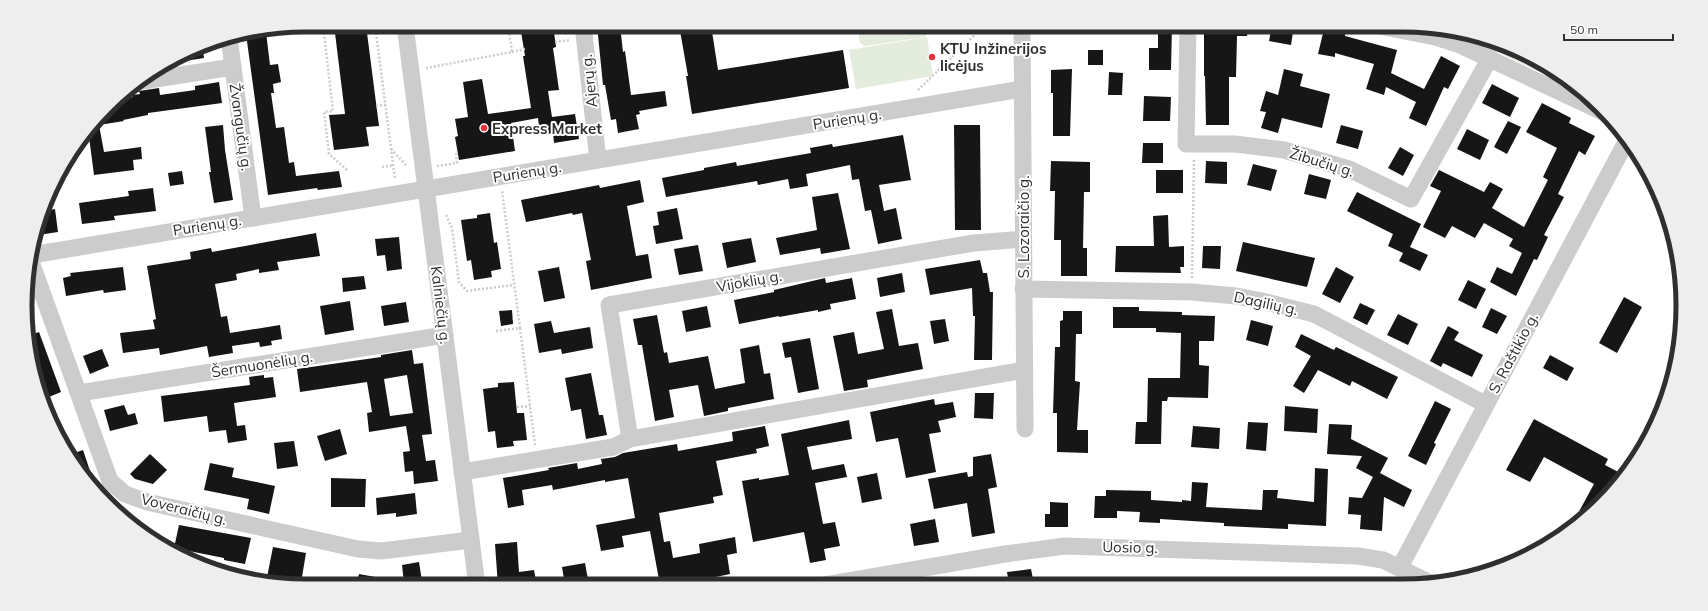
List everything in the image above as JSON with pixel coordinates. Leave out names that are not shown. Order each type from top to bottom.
[{"type":"street","name":"Kalniečių g.","points":[[406,32],[476,579]]},
{"type":"street","name":"Ajerų g.","points":[[584,32],[598,160]]},
{"type":"street","name":"S. Lozoraičio g.","points":[[1022,32],[1025,429]]},
{"type":"street","points":[[1188,32],[1186,144],[1194,144]]},
{"type":"street","points":[[1413,33],[1435,37],[1460,45],[1588,104]]},
{"type":"street","name":"Žvangučių g.","points":[[230,43],[253,218]]},
{"type":"street","name":"Žibučių g.","points":[[1194,144],[1235,144],[1284,150],[1349,169],[1411,199],[1490,58]]},
{"type":"street","points":[[152,79],[233,67]]},
{"type":"street","name":"Purienų g.","points":[[37,254],[1022,89]]},
{"type":"street","name":"S. Raštikio g.","points":[[1400,567],[1485,404],[1624,146]]},
{"type":"street","name":"Vijoklių g.","points":[[630,439],[609,305],[974,243],[1023,239]]},
{"type":"street","name":"Voveraičių g.","points":[[34,270],[110,481],[116,488],[133,497],[147,502],[358,549],[381,551],[471,540]]},
{"type":"street","name":"Dagilių g.","points":[[1023,290],[1192,292],[1236,296],[1262,301],[1314,314],[1485,404]]},
{"type":"street","name":"Šermuonėlių g.","points":[[79,393],[445,335]]},
{"type":"street","points":[[462,472],[613,447],[630,439],[1024,370]]},
{"type":"street","name":"Uosio g.","points":[[860,579],[1027,550],[1065,546],[1358,556],[1383,560],[1421,578]]},
{"type":"path","points":[[324,32],[333,111],[324,112],[329,154],[348,171]]},
{"type":"path","points":[[376,32],[396,183],[401,179]]},
{"type":"path","points":[[509,32],[512,52]]},
{"type":"path","points":[[918,90],[978,32]]},
{"type":"path","points":[[410,71],[526,50]]},
{"type":"path","points":[[376,106],[385,105]]},
{"type":"path","points":[[1192,292],[1194,144]]},
{"type":"path","points":[[391,148],[411,170]]},
{"type":"path","points":[[382,167],[393,165]]},
{"type":"path","points":[[500,177],[537,460]]},
{"type":"path","points":[[443,208],[452,228],[459,282],[467,291],[514,285]]},
{"type":"path","points":[[496,331],[520,328]]},
{"type":"path","points":[[517,407],[530,406]]},
{"type":"green space","points":[[858,32],[928,32],[925,37],[865,46],[860,43]]},
{"type":"green space","points":[[1445,35],[1473,41],[1507,53],[1523,60],[1559,81],[1493,50],[1473,42]]},
{"type":"green space","points":[[927,37],[933,76],[856,89],[849,50]]},
{"type":"building","points":[[335,32],[367,32],[379,126],[366,127],[369,146],[334,150],[329,115],[345,114]]},
{"type":"building","points":[[521,32],[554,32],[556,47],[553,48],[559,90],[548,91],[552,117],[575,114],[579,139],[554,143],[553,133],[540,135],[538,118],[511,123],[515,151],[459,160],[455,137],[458,136],[455,119],[468,117],[463,82],[482,79],[488,114],[531,108],[523,56],[525,56]]},
{"type":"building","points":[[598,32],[621,32],[631,95],[665,91],[667,106],[639,111],[640,114],[636,115],[639,129],[618,133],[616,119],[611,120],[605,85],[603,85]]},
{"type":"building","points":[[680,32],[712,32],[718,70],[843,50],[849,88],[692,114],[686,76],[688,76]]},
{"type":"building","points":[[1158,32],[1172,32],[1171,70],[1149,70],[1149,48],[1158,48]]},
{"type":"building","points":[[1204,32],[1247,32],[1247,36],[1237,36],[1236,77],[1229,77],[1229,125],[1206,125]]},
{"type":"building","points":[[1271,32],[1293,32],[1291,45],[1269,41]]},
{"type":"building","points":[[1323,32],[1345,33],[1345,36],[1397,50],[1391,73],[1424,89],[1441,56],[1460,66],[1448,89],[1444,87],[1426,126],[1409,118],[1416,102],[1386,87],[1384,95],[1366,89],[1374,64],[1335,53],[1335,57],[1318,54]]},
{"type":"building","points":[[266,35],[270,65],[278,64],[281,82],[273,84],[274,93],[271,93],[276,128],[284,127],[289,163],[294,162],[296,176],[339,171],[342,187],[318,190],[317,188],[268,195],[247,38]]},
{"type":"building","points":[[1088,50],[1103,50],[1103,65],[1088,65]]},
{"type":"building","points":[[203,52],[204,58],[183,61]]},
{"type":"building","points":[[1072,69],[1070,136],[1053,136],[1053,93],[1051,93],[1051,70]]},
{"type":"building","points":[[1284,69],[1303,74],[1300,86],[1330,94],[1322,128],[1282,118],[1278,133],[1261,128],[1266,112],[1260,111],[1266,91],[1278,95]]},
{"type":"building","points":[[1109,72],[1123,73],[1122,95],[1108,95]]},
{"type":"building","points":[[219,82],[222,103],[148,113],[148,115],[123,120],[124,121],[100,125],[128,98],[140,94],[139,91],[159,88],[160,95],[195,90],[195,86]]},
{"type":"building","points":[[1492,84],[1519,98],[1510,117],[1482,103]]},
{"type":"building","points":[[1144,96],[1171,97],[1170,121],[1143,121]]},
{"type":"building","points":[[1542,103],[1571,118],[1569,123],[1595,136],[1585,155],[1579,151],[1558,194],[1564,197],[1544,235],[1548,237],[1537,260],[1534,259],[1516,296],[1490,282],[1497,267],[1512,274],[1522,253],[1509,246],[1513,239],[1484,223],[1475,238],[1452,226],[1445,238],[1423,227],[1441,191],[1430,186],[1439,170],[1484,192],[1490,182],[1503,189],[1492,208],[1524,227],[1548,180],[1543,177],[1557,148],[1526,132]]},
{"type":"building","points":[[1508,121],[1521,127],[1507,154],[1494,147]]},
{"type":"building","points":[[223,125],[225,150],[233,200],[214,203],[209,172],[211,172],[205,127]]},
{"type":"building","points":[[954,125],[980,125],[981,230],[955,230]]},
{"type":"building","points":[[1341,125],[1363,131],[1358,149],[1336,143]]},
{"type":"building","points":[[99,126],[104,152],[141,147],[142,159],[133,160],[134,170],[94,175],[89,139]]},
{"type":"building","points":[[1467,129],[1489,140],[1480,160],[1457,149]]},
{"type":"building","points":[[903,135],[911,180],[879,185],[884,211],[896,208],[902,239],[878,244],[871,210],[865,211],[859,179],[852,180],[850,165],[806,174],[808,186],[790,189],[788,179],[758,185],[757,181],[666,197],[662,178],[736,162],[737,166],[811,153],[810,148],[832,144],[833,147]]},
{"type":"building","points":[[1143,143],[1163,143],[1163,163],[1142,163]]},
{"type":"building","points":[[1400,147],[1414,155],[1403,176],[1388,168]]},
{"type":"building","points":[[1051,161],[1090,162],[1090,192],[1084,192],[1083,248],[1087,248],[1087,276],[1061,276],[1061,240],[1054,240],[1055,191],[1050,191]]},
{"type":"building","points":[[1206,161],[1227,162],[1227,184],[1205,183]]},
{"type":"building","points":[[1253,164],[1277,170],[1271,191],[1247,185]]},
{"type":"building","points":[[1156,170],[1183,170],[1183,193],[1156,193]]},
{"type":"building","points":[[182,171],[184,184],[170,186],[168,173]]},
{"type":"building","points":[[1309,174],[1331,180],[1326,199],[1304,194]]},
{"type":"building","points":[[640,180],[644,202],[627,206],[636,256],[648,254],[652,278],[591,290],[586,261],[591,260],[582,213],[573,215],[572,213],[526,222],[521,200],[599,185],[600,188]]},
{"type":"building","points":[[153,188],[156,211],[114,216],[115,220],[82,224],[79,203],[129,196],[128,191]]},
{"type":"building","points":[[1357,192],[1421,224],[1410,247],[1428,255],[1420,271],[1399,261],[1403,253],[1388,246],[1393,234],[1347,211]]},
{"type":"building","points":[[838,193],[850,249],[821,254],[820,248],[780,255],[776,238],[817,230],[812,197]]},
{"type":"building","points":[[677,208],[683,239],[656,244],[653,226],[659,225],[657,212]]},
{"type":"building","points":[[55,209],[58,232],[41,235],[47,218],[50,210]]},
{"type":"building","points":[[490,213],[494,243],[497,242],[501,269],[491,271],[492,277],[474,280],[471,260],[467,261],[461,220],[477,218],[477,215]]},
{"type":"building","points":[[1168,215],[1169,247],[1184,246],[1184,267],[1180,267],[1181,273],[1115,272],[1116,246],[1154,246],[1153,216]]},
{"type":"building","points":[[316,233],[320,256],[277,262],[279,270],[259,273],[259,269],[236,274],[237,280],[215,284],[221,317],[227,316],[230,333],[280,325],[282,339],[271,341],[272,345],[260,347],[259,342],[232,346],[233,353],[209,357],[207,346],[160,355],[159,348],[123,353],[120,333],[155,329],[153,320],[156,319],[147,266],[191,259],[190,252],[211,248],[212,252]]},
{"type":"building","points":[[399,237],[402,269],[387,271],[385,255],[377,256],[375,239]]},
{"type":"building","points":[[751,238],[756,262],[727,268],[722,243]]},
{"type":"building","points":[[1243,242],[1315,258],[1307,287],[1236,271]]},
{"type":"building","points":[[698,245],[703,271],[679,275],[674,249]]},
{"type":"building","points":[[1203,246],[1221,246],[1220,269],[1202,268]]},
{"type":"building","points":[[980,260],[983,273],[987,273],[990,292],[993,292],[992,360],[974,360],[975,316],[973,316],[972,288],[930,295],[925,269]]},
{"type":"building","points":[[123,267],[126,290],[104,293],[103,290],[66,296],[63,278],[71,276],[70,273]]},
{"type":"building","points":[[559,267],[565,298],[544,302],[538,271]]},
{"type":"building","points":[[1336,267],[1354,277],[1340,303],[1322,294]]},
{"type":"building","points":[[902,273],[905,292],[880,297],[877,278]]},
{"type":"building","points":[[364,276],[366,289],[343,292],[342,278]]},
{"type":"building","points":[[825,278],[826,283],[852,278],[856,299],[830,304],[831,309],[818,312],[818,310],[739,324],[734,300],[774,292],[774,290]]},
{"type":"building","points":[[1468,280],[1486,289],[1476,309],[1458,300]]},
{"type":"building","points":[[1624,297],[1642,307],[1617,353],[1599,343]]},
{"type":"building","points":[[350,301],[354,330],[325,335],[320,306]]},
{"type":"building","points":[[406,302],[409,322],[384,326],[381,306]]},
{"type":"building","points":[[1360,303],[1375,310],[1367,325],[1353,318]]},
{"type":"building","points":[[707,306],[711,327],[686,332],[682,311]]},
{"type":"building","points":[[1113,307],[1139,307],[1139,311],[1182,312],[1182,315],[1215,316],[1214,341],[1199,341],[1199,365],[1209,366],[1208,398],[1168,397],[1167,401],[1162,401],[1161,444],[1135,444],[1136,422],[1147,422],[1148,378],[1180,378],[1181,333],[1156,332],[1156,328],[1113,328]]},
{"type":"building","points":[[1491,308],[1507,316],[1497,334],[1482,327]]},
{"type":"building","points":[[892,309],[899,346],[918,343],[923,369],[867,380],[868,387],[844,391],[833,336],[854,332],[858,354],[884,349],[876,312]]},
{"type":"building","points":[[512,310],[513,324],[501,326],[499,311]]},
{"type":"building","points":[[1063,311],[1082,311],[1082,334],[1076,334],[1075,381],[1080,382],[1077,430],[1088,430],[1088,453],[1057,452],[1057,413],[1053,413],[1055,347],[1060,347],[1060,321],[1063,320]]},
{"type":"building","points":[[1398,314],[1418,324],[1408,345],[1387,335]]},
{"type":"building","points":[[657,315],[664,353],[667,352],[669,363],[708,356],[715,389],[745,383],[740,349],[759,345],[764,374],[770,373],[774,399],[728,408],[728,411],[704,416],[698,385],[669,390],[674,417],[655,421],[642,345],[638,345],[633,319]]},
{"type":"building","points":[[945,319],[949,341],[934,344],[930,321]]},
{"type":"building","points":[[1251,320],[1273,326],[1268,346],[1246,340]]},
{"type":"building","points":[[551,321],[554,333],[590,327],[593,348],[562,354],[561,349],[539,353],[534,324]]},
{"type":"building","points":[[1448,326],[1459,332],[1454,340],[1483,355],[1472,377],[1443,363],[1441,367],[1430,361]]},
{"type":"building","points":[[39,332],[61,392],[48,397],[37,359],[34,334]]},
{"type":"building","points":[[1301,334],[1334,350],[1336,347],[1398,377],[1387,399],[1352,381],[1350,386],[1318,370],[1304,393],[1293,386],[1311,356],[1295,347]]},
{"type":"building","points":[[810,338],[819,389],[798,393],[791,357],[785,358],[782,343]]},
{"type":"building","points":[[102,349],[109,366],[90,374],[83,356]]},
{"type":"building","points":[[412,350],[414,364],[423,363],[432,434],[422,435],[426,461],[435,460],[438,481],[414,484],[413,471],[405,472],[403,452],[410,451],[406,426],[369,432],[367,413],[372,412],[367,382],[300,392],[297,369],[381,357],[381,355]],"holes":[[[407,375],[413,413],[390,416],[384,379]]]},
{"type":"building","points":[[1550,355],[1574,368],[1567,381],[1543,368]]},
{"type":"building","points":[[591,373],[599,415],[603,415],[607,435],[586,439],[581,409],[571,411],[565,378]]},
{"type":"building","points":[[264,375],[264,378],[273,377],[276,397],[234,403],[237,426],[245,425],[247,440],[228,443],[226,430],[209,432],[207,416],[164,422],[161,396],[250,385],[249,377]]},
{"type":"building","points":[[514,382],[517,413],[524,413],[527,440],[513,441],[514,446],[497,448],[495,431],[488,432],[483,389],[498,387],[498,383]]},
{"type":"building","points":[[975,393],[994,393],[993,419],[974,418]]},
{"type":"building","points":[[934,399],[935,405],[953,402],[956,417],[938,421],[941,432],[929,434],[936,472],[906,478],[898,438],[876,442],[870,412]]},
{"type":"building","points":[[1435,401],[1451,409],[1434,443],[1436,444],[1426,465],[1408,456]]},
{"type":"building","points":[[124,405],[128,415],[135,413],[138,424],[110,431],[104,410]]},
{"type":"building","points":[[1285,406],[1318,409],[1317,433],[1284,431]]},
{"type":"building","points":[[1534,419],[1608,459],[1605,465],[1619,472],[1596,499],[1576,516],[1594,484],[1544,457],[1530,482],[1506,470]]},
{"type":"building","points":[[849,420],[852,439],[807,447],[812,470],[844,464],[847,477],[815,483],[823,524],[835,522],[840,546],[824,549],[826,560],[810,563],[804,532],[753,542],[742,481],[789,475],[781,434]]},
{"type":"building","points":[[1248,422],[1268,423],[1266,451],[1246,449]]},
{"type":"building","points":[[1329,424],[1352,425],[1351,439],[1388,458],[1380,473],[1412,490],[1404,507],[1384,497],[1382,531],[1360,529],[1361,515],[1348,514],[1349,497],[1362,498],[1373,477],[1356,468],[1362,456],[1327,454]]},
{"type":"building","points":[[765,426],[769,446],[756,449],[757,453],[716,461],[723,495],[713,497],[714,503],[659,513],[664,542],[670,541],[673,558],[700,553],[699,544],[735,537],[737,553],[727,555],[730,574],[706,579],[659,579],[650,531],[622,536],[624,547],[601,551],[596,525],[635,518],[628,478],[605,482],[605,480],[553,490],[552,485],[522,490],[524,505],[508,508],[503,478],[549,470],[548,468],[577,463],[578,469],[602,464],[601,459],[615,457],[623,453],[677,444],[678,451],[733,441],[732,432]]},
{"type":"building","points":[[1193,426],[1220,428],[1219,449],[1191,447]]},
{"type":"building","points":[[340,429],[347,454],[325,461],[317,436]]},
{"type":"building","points":[[294,441],[298,466],[277,469],[274,443]]},
{"type":"building","points":[[83,450],[91,475],[78,457],[75,453]]},
{"type":"building","points":[[150,454],[167,470],[153,484],[135,479],[130,474]]},
{"type":"building","points":[[991,454],[997,487],[988,489],[995,533],[972,537],[967,503],[934,509],[928,479],[967,472],[968,477],[973,476],[973,457]]},
{"type":"building","points":[[210,463],[234,468],[232,477],[275,486],[269,514],[247,509],[249,499],[204,490]]},
{"type":"building","points":[[1315,468],[1328,469],[1326,526],[1288,524],[1288,529],[1224,526],[1224,523],[1160,519],[1160,523],[1139,522],[1140,512],[1117,511],[1117,518],[1094,518],[1095,496],[1106,496],[1106,490],[1151,491],[1151,500],[1182,502],[1182,500],[1191,501],[1192,482],[1208,483],[1206,507],[1262,510],[1263,490],[1278,490],[1277,498],[1314,502]]},
{"type":"building","points":[[877,473],[882,499],[862,503],[857,477]]},
{"type":"building","points":[[331,478],[366,479],[365,507],[331,507]]},
{"type":"building","points":[[415,493],[417,514],[396,517],[396,513],[377,515],[376,498]]},
{"type":"building","points":[[1050,502],[1068,503],[1068,527],[1045,527],[1045,514],[1050,514]]},
{"type":"building","points":[[935,519],[939,542],[914,546],[910,524]]},
{"type":"building","points":[[179,525],[251,538],[245,564],[183,550],[175,545]]},
{"type":"building","points":[[517,542],[519,572],[534,570],[536,579],[498,579],[495,544]]},
{"type":"building","points":[[273,547],[306,553],[302,579],[267,577]]},
{"type":"building","points":[[419,562],[422,579],[404,579],[402,565]]},
{"type":"building","points":[[585,563],[588,579],[564,579],[562,567]]},
{"type":"building","points":[[1031,569],[1033,579],[1008,579],[1007,572]]},
{"type":"building","points":[[359,574],[386,579],[358,579]]},
{"type":"place","name":"KTU Inžinerijos licėjus","points":[[932,57]]},
{"type":"place","name":"Express Market","points":[[484,128]]}]
